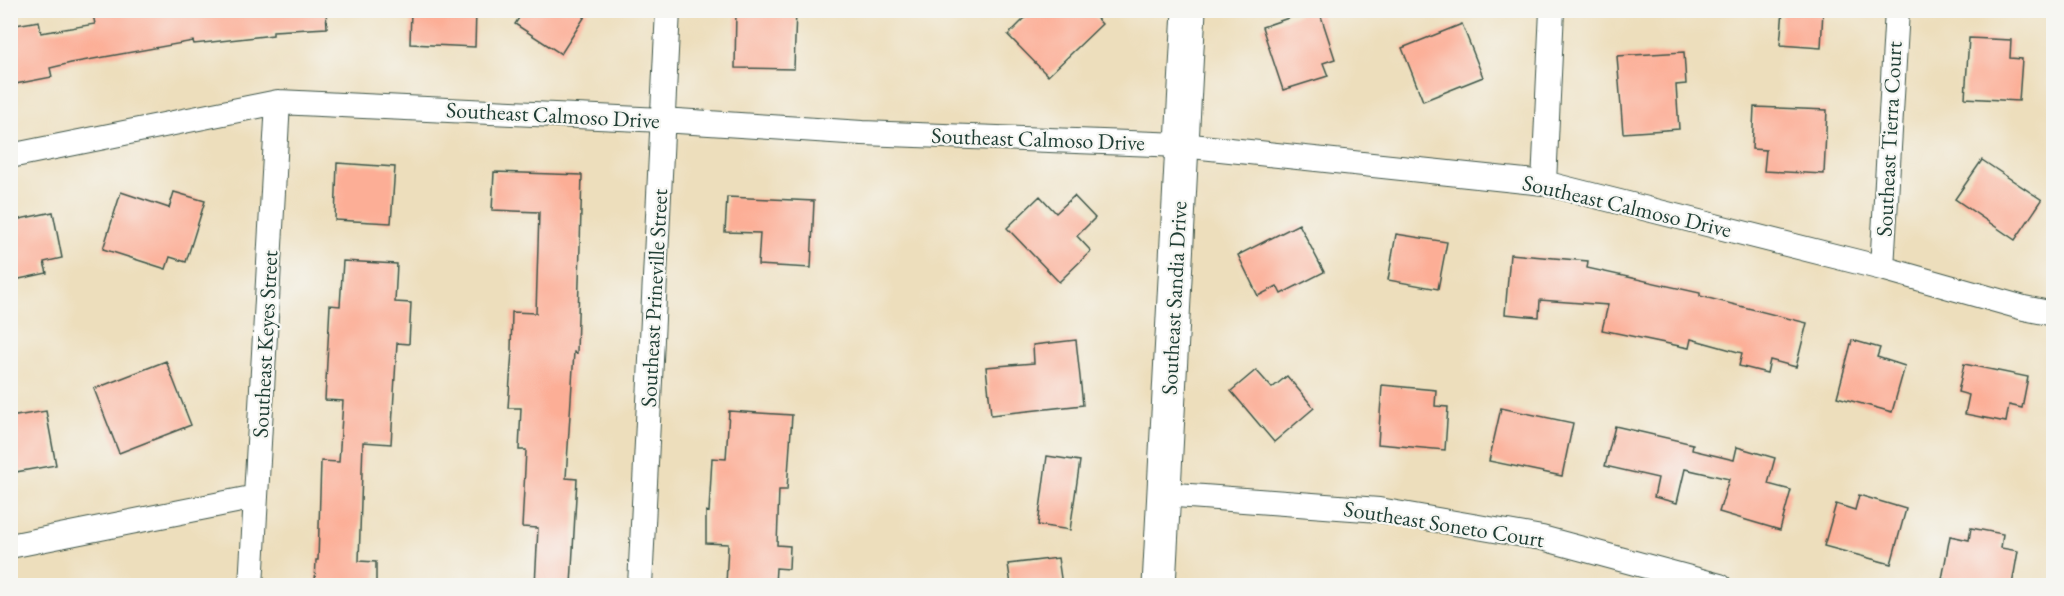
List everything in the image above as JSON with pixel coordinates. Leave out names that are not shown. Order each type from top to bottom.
[{"type":"street","name":"Southeast Prineville Street","points":[[640,585],[668,10]]},
{"type":"street","name":"Southeast Sandia Drive","points":[[1159,585],[1189,10]]},
{"type":"street","points":[[1544,183],[1552,10]]},
{"type":"street","name":"Southeast Tierra Court","points":[[1882,268],[1897,10]]},
{"type":"street","name":"Southeast Calmoso Drive","points":[[10,156],[278,102],[662,120],[862,133],[1182,145],[1544,183],[2054,314]]},
{"type":"street","name":"Southeast Keyes Street","points":[[251,585],[278,102]]},
{"type":"street","name":"Southeast Soneto Court","points":[[1163,494],[1379,510],[1542,538],[1720,585]]},
{"type":"street","points":[[10,546],[256,497]]},
{"type":"building","points":[[92,10],[326,10],[327,28],[273,31],[273,35],[194,44],[193,41],[50,68],[52,77],[10,85],[10,26],[39,21],[41,33],[95,24]]},
{"type":"building","points":[[411,10],[476,10],[475,47],[410,44]]},
{"type":"building","points":[[524,10],[589,10],[561,54],[515,24]]},
{"type":"building","points":[[736,10],[796,10],[794,69],[735,68]]},
{"type":"building","points":[[1033,10],[1089,10],[1102,24],[1048,76],[1008,35]]},
{"type":"building","points":[[1312,10],[1319,10],[1335,59],[1323,63],[1328,76],[1283,90],[1262,27]]},
{"type":"building","points":[[1783,10],[1823,10],[1821,48],[1780,45]]},
{"type":"building","points":[[1462,24],[1483,77],[1423,101],[1402,48]]},
{"type":"building","points":[[1969,38],[2011,40],[2010,58],[2022,59],[2019,101],[1965,98]]},
{"type":"building","points":[[1684,52],[1686,84],[1676,85],[1679,129],[1623,133],[1617,56]]},
{"type":"building","points":[[1754,107],[1827,110],[1824,174],[1764,171],[1766,150],[1752,149]]},
{"type":"building","points":[[1982,160],[2042,200],[2015,240],[1955,199]]},
{"type":"building","points":[[337,163],[395,167],[391,223],[335,220]]},
{"type":"building","points":[[494,172],[582,175],[577,353],[574,352],[566,478],[577,479],[571,585],[535,585],[538,528],[522,527],[526,450],[519,450],[521,408],[508,408],[512,312],[536,313],[539,212],[492,210]]},
{"type":"building","points":[[121,192],[169,208],[174,192],[205,201],[186,262],[170,257],[166,269],[103,249]]},
{"type":"building","points":[[1040,196],[1056,213],[1074,196],[1095,218],[1077,236],[1091,251],[1059,282],[1007,228]]},
{"type":"building","points":[[727,197],[814,201],[811,268],[758,265],[760,233],[725,232]]},
{"type":"building","points":[[53,212],[62,258],[44,262],[47,273],[10,281],[10,221]]},
{"type":"building","points":[[1299,224],[1324,272],[1281,294],[1277,286],[1258,296],[1238,255]]},
{"type":"building","points":[[1396,234],[1447,242],[1438,289],[1388,280]]},
{"type":"building","points":[[1510,254],[1588,261],[1587,268],[1700,293],[1700,296],[1807,323],[1796,367],[1770,360],[1767,373],[1739,366],[1742,353],[1691,339],[1689,348],[1602,330],[1608,305],[1540,300],[1539,317],[1505,314]]},
{"type":"building","points":[[343,261],[397,264],[395,302],[411,303],[409,344],[397,343],[391,444],[363,442],[359,561],[376,562],[376,585],[319,585],[320,583],[315,583],[316,560],[318,560],[321,461],[339,462],[343,401],[325,400],[330,305],[340,306]]},
{"type":"building","points":[[1076,340],[1083,405],[991,415],[986,367],[1034,363],[1033,345]]},
{"type":"building","points":[[1852,340],[1880,348],[1877,357],[1905,366],[1892,412],[1837,397]]},
{"type":"building","points":[[166,361],[191,425],[119,453],[94,389]]},
{"type":"building","points":[[1964,364],[2028,377],[2022,408],[2009,405],[2006,422],[1965,414],[1969,395],[1958,392]]},
{"type":"building","points":[[1256,370],[1272,388],[1287,376],[1314,408],[1274,442],[1231,391]]},
{"type":"building","points":[[1382,385],[1436,390],[1435,406],[1448,407],[1445,450],[1378,444]]},
{"type":"building","points":[[1501,408],[1573,423],[1562,476],[1489,461]]},
{"type":"building","points":[[46,411],[56,465],[10,473],[10,417]]},
{"type":"building","points":[[729,411],[792,415],[787,490],[779,490],[777,545],[790,546],[789,569],[776,568],[775,585],[726,585],[728,544],[706,543],[706,511],[709,512],[712,458],[726,459]]},
{"type":"building","points":[[1615,426],[1693,444],[1692,450],[1734,460],[1737,447],[1775,458],[1768,484],[1791,490],[1780,530],[1719,512],[1729,479],[1685,469],[1677,503],[1654,497],[1658,478],[1605,466]]},
{"type":"building","points":[[1047,456],[1080,461],[1070,530],[1038,525]]},
{"type":"building","points":[[1859,495],[1906,509],[1891,564],[1824,546],[1836,504],[1855,510]]},
{"type":"building","points":[[1971,528],[2003,534],[2001,548],[2018,551],[2012,585],[1978,585],[1942,579],[1950,536],[1969,540]]},
{"type":"building","points":[[1058,558],[1062,585],[1011,585],[1008,564]]}]
